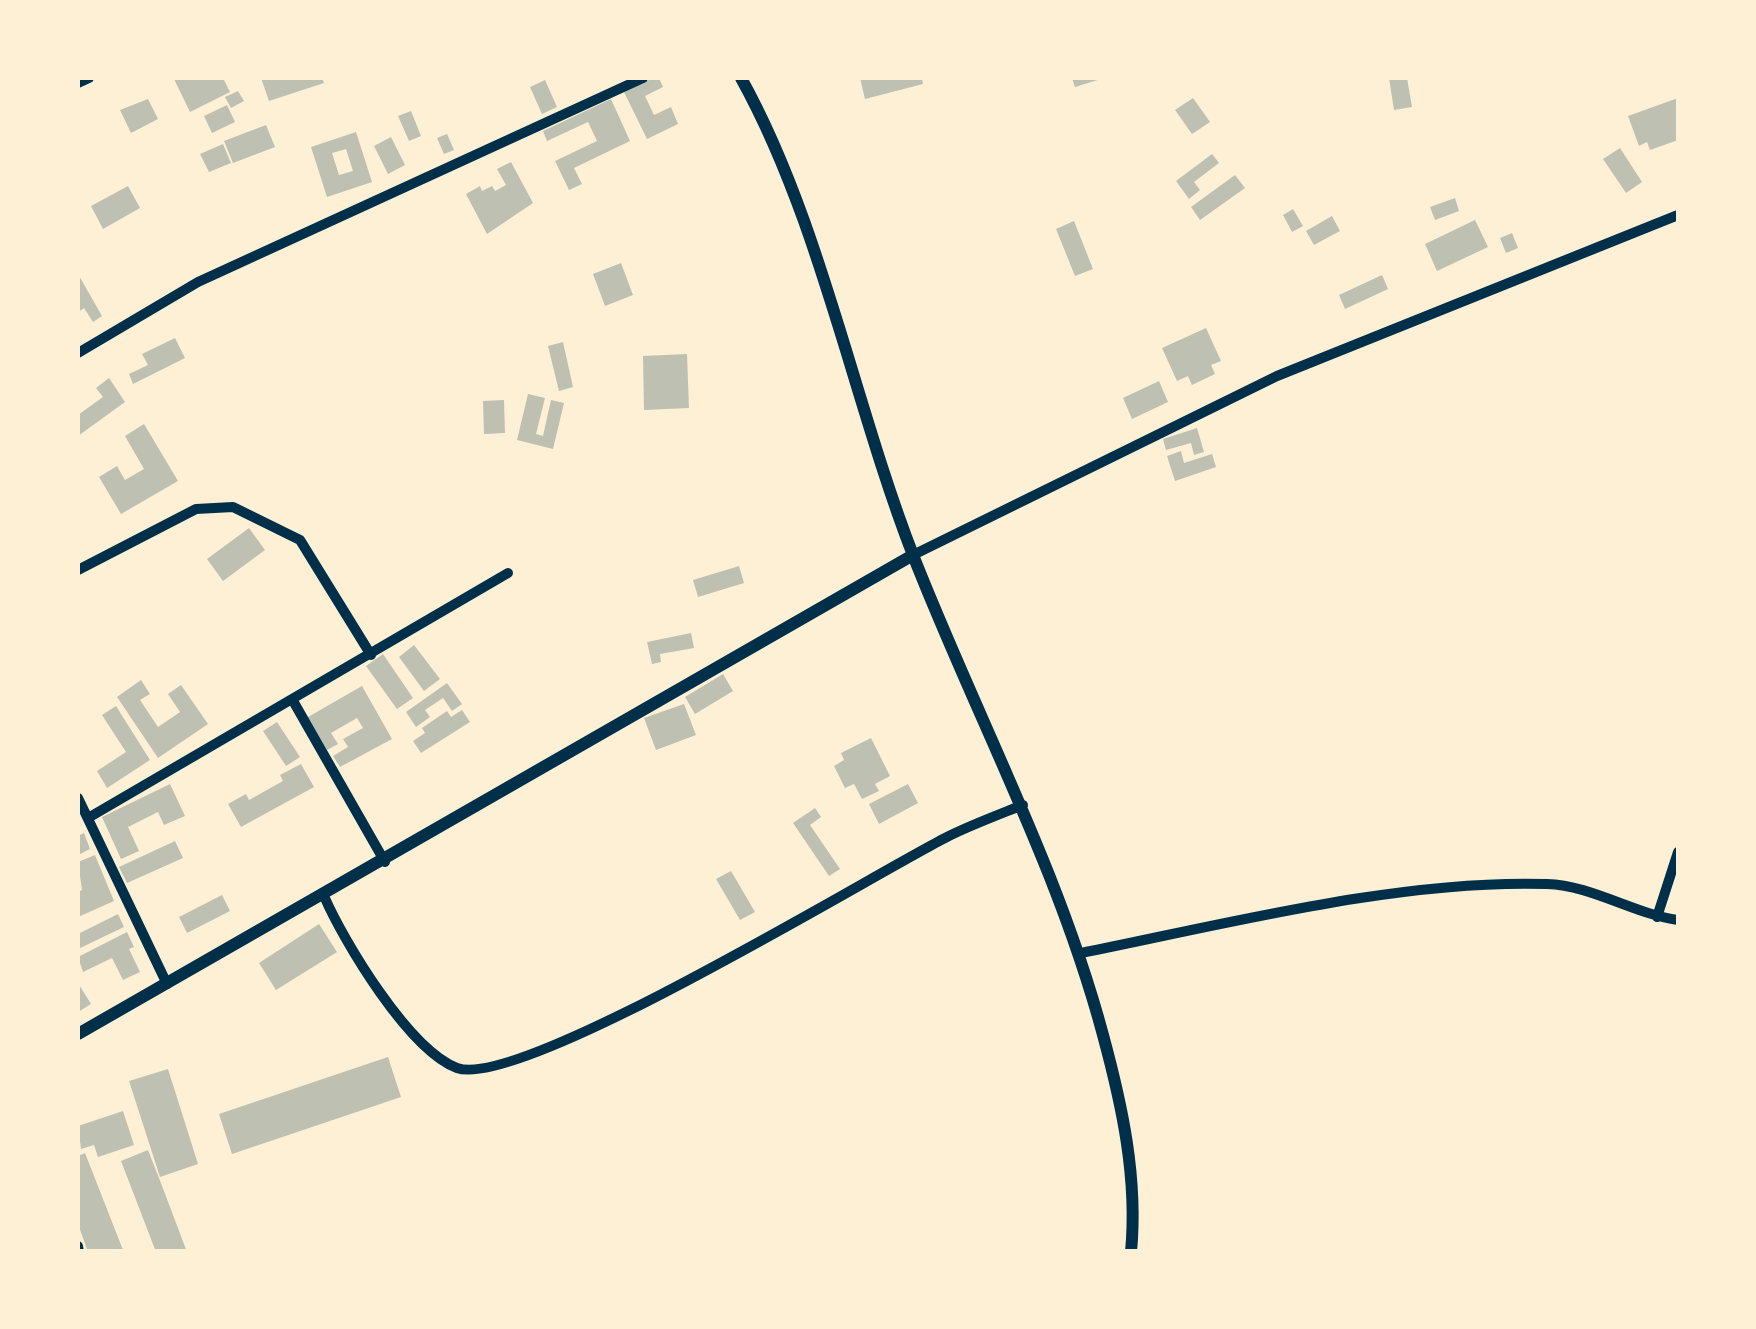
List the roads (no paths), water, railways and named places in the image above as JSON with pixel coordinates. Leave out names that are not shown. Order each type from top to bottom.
[{"type":"street","points":[[78,83],[89,78]]},
{"type":"street","points":[[78,353],[198,282],[643,78]]},
{"type":"street","points":[[742,78],[792,195],[913,555],[1023,804],[1081,953],[1118,1090],[1128,1156],[1132,1252]]},
{"type":"street","points":[[78,1034],[385,862],[913,555],[1277,376],[1678,214]]},
{"type":"street","points":[[78,570],[196,509],[233,508],[300,540],[371,655]]},
{"type":"street","points":[[88,818],[508,572]]},
{"type":"street","points":[[292,698],[385,862]]},
{"type":"street","points":[[78,798],[167,984]]},
{"type":"street","points":[[324,896],[364,972],[418,1035],[445,1061],[475,1070],[549,1049],[948,836],[1023,804]]},
{"type":"street","points":[[1657,918],[1678,852]]},
{"type":"street","points":[[1081,953],[1300,910],[1474,884],[1552,884],[1657,918],[1678,920]]}]
